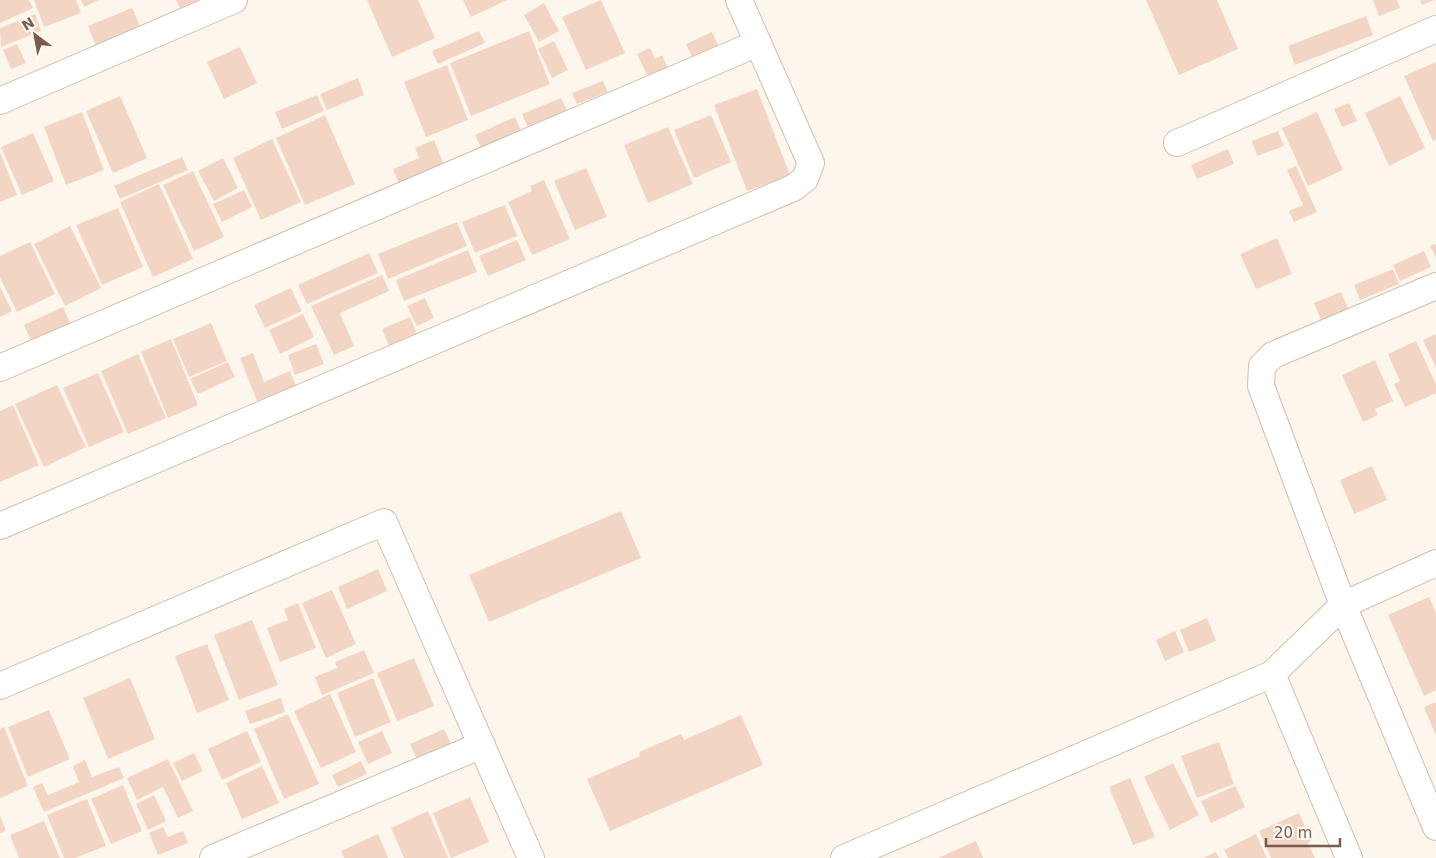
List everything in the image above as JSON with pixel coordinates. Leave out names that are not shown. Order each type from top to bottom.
[{"type":"street","points":[[0,101],[234,0]]},
{"type":"street","points":[[0,526],[793,188],[805,179],[811,163],[739,0]]},
{"type":"street","points":[[1177,143],[1436,29]]},
{"type":"street","points":[[0,368],[758,43]]},
{"type":"street","points":[[1436,286],[1273,355],[1262,366],[1261,386],[1343,606],[1436,827]]},
{"type":"street","points":[[0,686],[384,522],[531,858]]},
{"type":"street","points":[[844,858],[1272,674],[1343,606],[1436,563]]},
{"type":"street","points":[[1272,674],[1349,858]]},
{"type":"street","points":[[213,858],[482,745]]},
{"type":"building","points":[[0,0],[29,0],[33,8],[0,23]]},
{"type":"building","points":[[34,0],[76,0],[81,13],[44,27]]},
{"type":"building","points":[[81,0],[99,0],[84,7]]},
{"type":"building","points":[[176,0],[198,0],[180,8]]},
{"type":"building","points":[[367,0],[418,0],[435,38],[392,57]]},
{"type":"building","points":[[463,0],[507,0],[471,17]]},
{"type":"building","points":[[601,0],[625,53],[586,70],[562,17]]},
{"type":"building","points":[[1146,0],[1217,0],[1238,49],[1179,75]]},
{"type":"building","points":[[1373,0],[1397,0],[1400,8],[1379,16]]},
{"type":"building","points":[[1420,0],[1435,0],[1422,5]]},
{"type":"building","points":[[544,3],[559,31],[539,42],[524,15]]},
{"type":"building","points":[[132,8],[143,33],[98,51],[88,26]]},
{"type":"building","points":[[35,14],[41,31],[1,47],[0,28]]},
{"type":"building","points":[[1366,16],[1373,35],[1295,65],[1288,46]]},
{"type":"building","points":[[479,31],[485,43],[438,64],[432,51]]},
{"type":"building","points":[[529,31],[550,84],[471,116],[450,63]]},
{"type":"building","points":[[712,32],[718,45],[692,57],[686,44]]},
{"type":"building","points":[[554,41],[568,70],[552,78],[538,49]]},
{"type":"building","points":[[17,44],[26,63],[11,69],[3,50]]},
{"type":"building","points":[[240,47],[257,83],[224,99],[207,62]]},
{"type":"building","points":[[650,48],[655,59],[662,55],[669,70],[649,79],[637,54]]},
{"type":"building","points":[[1436,62],[1436,139],[1433,141],[1404,76]]},
{"type":"building","points":[[447,65],[468,120],[426,137],[404,82]]},
{"type":"building","points":[[358,78],[364,95],[327,110],[320,94]]},
{"type":"building","points":[[603,81],[608,92],[577,104],[572,93]]},
{"type":"building","points":[[757,89],[790,175],[747,191],[714,105]]},
{"type":"building","points":[[317,95],[324,111],[282,129],[275,112]]},
{"type":"building","points":[[120,96],[147,158],[113,173],[86,111]]},
{"type":"building","points":[[1400,96],[1425,148],[1389,166],[1365,113]]},
{"type":"building","points":[[561,98],[569,115],[530,132],[522,114]]},
{"type":"building","points":[[1349,103],[1357,121],[1342,127],[1334,109]]},
{"type":"building","points":[[82,112],[104,170],[66,185],[44,127]]},
{"type":"building","points":[[1317,112],[1343,170],[1308,186],[1282,128]]},
{"type":"building","points":[[325,115],[355,184],[305,205],[276,138]]},
{"type":"building","points":[[711,115],[731,162],[694,178],[674,130]]},
{"type":"building","points":[[515,117],[521,131],[481,148],[475,135]]},
{"type":"building","points":[[668,127],[693,184],[648,203],[624,145]]},
{"type":"building","points":[[1278,131],[1284,146],[1257,156],[1252,141]]},
{"type":"building","points":[[33,133],[54,181],[22,195],[1,147]]},
{"type":"building","points":[[272,139],[301,202],[261,220],[233,158]]},
{"type":"building","points":[[434,140],[444,165],[399,184],[393,169],[419,158],[415,148]]},
{"type":"building","points":[[1228,149],[1234,164],[1197,179],[1191,165]]},
{"type":"building","points":[[0,152],[17,195],[0,202]]},
{"type":"building","points":[[182,157],[188,170],[120,199],[114,186]]},
{"type":"building","points":[[223,158],[238,188],[214,201],[198,171]]},
{"type":"building","points":[[1296,166],[1317,212],[1294,222],[1289,211],[1303,205],[1287,170]]},
{"type":"building","points":[[586,168],[607,217],[575,230],[554,181]]},
{"type":"building","points":[[193,171],[224,237],[194,251],[163,185]]},
{"type":"building","points":[[544,180],[570,239],[532,255],[508,202],[532,191],[530,186]]},
{"type":"building","points":[[159,184],[193,259],[153,277],[120,202]]},
{"type":"building","points":[[244,190],[252,207],[222,222],[213,204]]},
{"type":"building","points":[[505,205],[517,236],[475,253],[462,222]]},
{"type":"building","points":[[118,208],[143,267],[102,285],[76,225]]},
{"type":"building","points":[[457,222],[467,246],[388,279],[378,254]]},
{"type":"building","points":[[70,226],[101,288],[65,306],[34,244]]},
{"type":"building","points":[[1277,238],[1292,274],[1256,289],[1240,254]]},
{"type":"building","points":[[517,240],[526,260],[488,276],[479,256]]},
{"type":"building","points":[[30,242],[55,294],[17,312],[0,278],[0,256]]},
{"type":"building","points":[[1436,244],[1436,258],[1430,246]]},
{"type":"building","points":[[468,250],[477,272],[404,301],[396,280]]},
{"type":"building","points":[[1424,251],[1431,267],[1400,281],[1393,265]]},
{"type":"building","points":[[369,253],[378,273],[307,304],[298,285]]},
{"type":"building","points":[[1393,269],[1399,284],[1360,300],[1354,285]]},
{"type":"building","points":[[382,275],[389,291],[340,313],[354,346],[334,355],[311,306]]},
{"type":"building","points":[[0,287],[12,311],[0,317]]},
{"type":"building","points":[[291,288],[302,311],[265,328],[254,305]]},
{"type":"building","points":[[1341,292],[1348,308],[1321,320],[1314,303]]},
{"type":"building","points":[[425,298],[434,318],[417,326],[407,306]]},
{"type":"building","points":[[63,307],[71,325],[32,343],[24,325]]},
{"type":"building","points":[[303,314],[314,337],[280,354],[269,330]]},
{"type":"building","points":[[410,317],[417,334],[389,346],[382,329]]},
{"type":"building","points":[[211,323],[227,361],[189,377],[173,339]]},
{"type":"building","points":[[1436,334],[1436,368],[1423,340]]},
{"type":"building","points":[[171,339],[198,405],[168,418],[141,352]]},
{"type":"building","points":[[1416,341],[1436,384],[1436,393],[1405,407],[1394,384],[1400,381],[1388,354]]},
{"type":"building","points":[[316,344],[324,364],[295,375],[288,355]]},
{"type":"building","points":[[253,353],[264,382],[290,371],[296,386],[257,401],[240,358]]},
{"type":"building","points":[[138,354],[166,418],[128,434],[101,371]]},
{"type":"building","points":[[1375,360],[1393,401],[1375,409],[1378,415],[1363,422],[1342,375]]},
{"type":"building","points":[[228,362],[235,377],[198,394],[190,379]]},
{"type":"building","points":[[98,373],[124,432],[89,447],[63,388]]},
{"type":"building","points":[[57,385],[86,447],[44,467],[15,404]]},
{"type":"building","points":[[13,405],[39,465],[0,482],[0,411]]},
{"type":"building","points":[[1372,466],[1387,500],[1354,514],[1340,480]]},
{"type":"building","points":[[621,511],[641,558],[489,622],[469,575]]},
{"type":"building","points":[[378,569],[387,591],[347,609],[338,587]]},
{"type":"building","points":[[332,590],[356,644],[326,658],[302,603]]},
{"type":"building","points":[[1429,597],[1436,613],[1436,690],[1424,696],[1388,615]]},
{"type":"building","points":[[298,603],[316,648],[280,662],[267,628],[288,620],[284,609]]},
{"type":"building","points":[[1207,618],[1216,641],[1189,652],[1180,630]]},
{"type":"building","points":[[252,620],[278,685],[239,700],[214,635]]},
{"type":"building","points":[[1175,631],[1184,652],[1165,661],[1156,640]]},
{"type":"building","points":[[207,644],[229,700],[197,713],[175,656]]},
{"type":"building","points":[[364,650],[374,673],[322,695],[315,677],[337,668],[335,662]]},
{"type":"building","points":[[414,658],[434,706],[397,721],[377,673]]},
{"type":"building","points":[[130,678],[155,739],[108,759],[83,698]]},
{"type":"building","points":[[373,678],[391,722],[355,737],[337,693]]},
{"type":"building","points":[[330,694],[356,752],[321,768],[294,711]]},
{"type":"building","points":[[281,698],[285,712],[250,724],[245,711]]},
{"type":"building","points":[[1436,702],[1436,736],[1424,707]]},
{"type":"building","points":[[49,710],[70,759],[28,777],[8,727]]},
{"type":"building","points":[[288,714],[319,784],[284,799],[254,729]]},
{"type":"building","points":[[741,715],[763,765],[610,831],[587,779],[640,756],[639,752],[681,734],[684,740]]},
{"type":"building","points":[[4,727],[28,786],[0,798],[0,729]]},
{"type":"building","points":[[444,729],[451,744],[417,759],[410,744]]},
{"type":"building","points":[[247,731],[261,762],[222,780],[208,749]]},
{"type":"building","points":[[382,731],[392,753],[368,764],[358,742]]},
{"type":"building","points":[[1219,742],[1234,784],[1197,798],[1181,756]]},
{"type":"building","points":[[194,753],[203,771],[182,781],[173,763]]},
{"type":"building","points":[[168,759],[193,811],[178,818],[163,787],[137,800],[127,778]]},
{"type":"building","points":[[85,760],[92,777],[119,767],[124,778],[44,812],[33,787],[42,783],[48,795],[79,782],[73,766]]},
{"type":"building","points":[[361,761],[367,774],[338,787],[332,775]]},
{"type":"building","points":[[1173,763],[1199,815],[1170,830],[1144,777]]},
{"type":"building","points":[[262,766],[279,803],[242,819],[226,783]]},
{"type":"building","points":[[1130,778],[1155,837],[1133,845],[1109,787]]},
{"type":"building","points":[[123,785],[142,831],[111,844],[91,799]]},
{"type":"building","points":[[1235,786],[1245,807],[1211,823],[1201,801]]},
{"type":"building","points":[[154,795],[166,821],[148,830],[136,804]]},
{"type":"building","points":[[470,797],[489,842],[451,858],[433,813]]},
{"type":"building","points":[[87,799],[106,846],[75,858],[64,858],[47,815]]},
{"type":"building","points":[[428,811],[448,858],[404,858],[391,828]]},
{"type":"building","points":[[1299,813],[1311,841],[1308,843],[1315,858],[1271,858],[1259,831]]},
{"type":"building","points":[[0,816],[6,831],[0,833]]},
{"type":"building","points":[[44,821],[60,858],[19,858],[10,835]]},
{"type":"building","points":[[163,827],[168,837],[183,831],[188,843],[158,855],[149,833]]},
{"type":"building","points":[[378,834],[388,858],[344,858],[341,851]]},
{"type":"building","points":[[1256,834],[1267,858],[1228,858],[1224,850]]},
{"type":"building","points":[[976,841],[983,858],[938,858]]},
{"type":"building","points":[[1216,852],[1219,858],[1203,858]]}]
